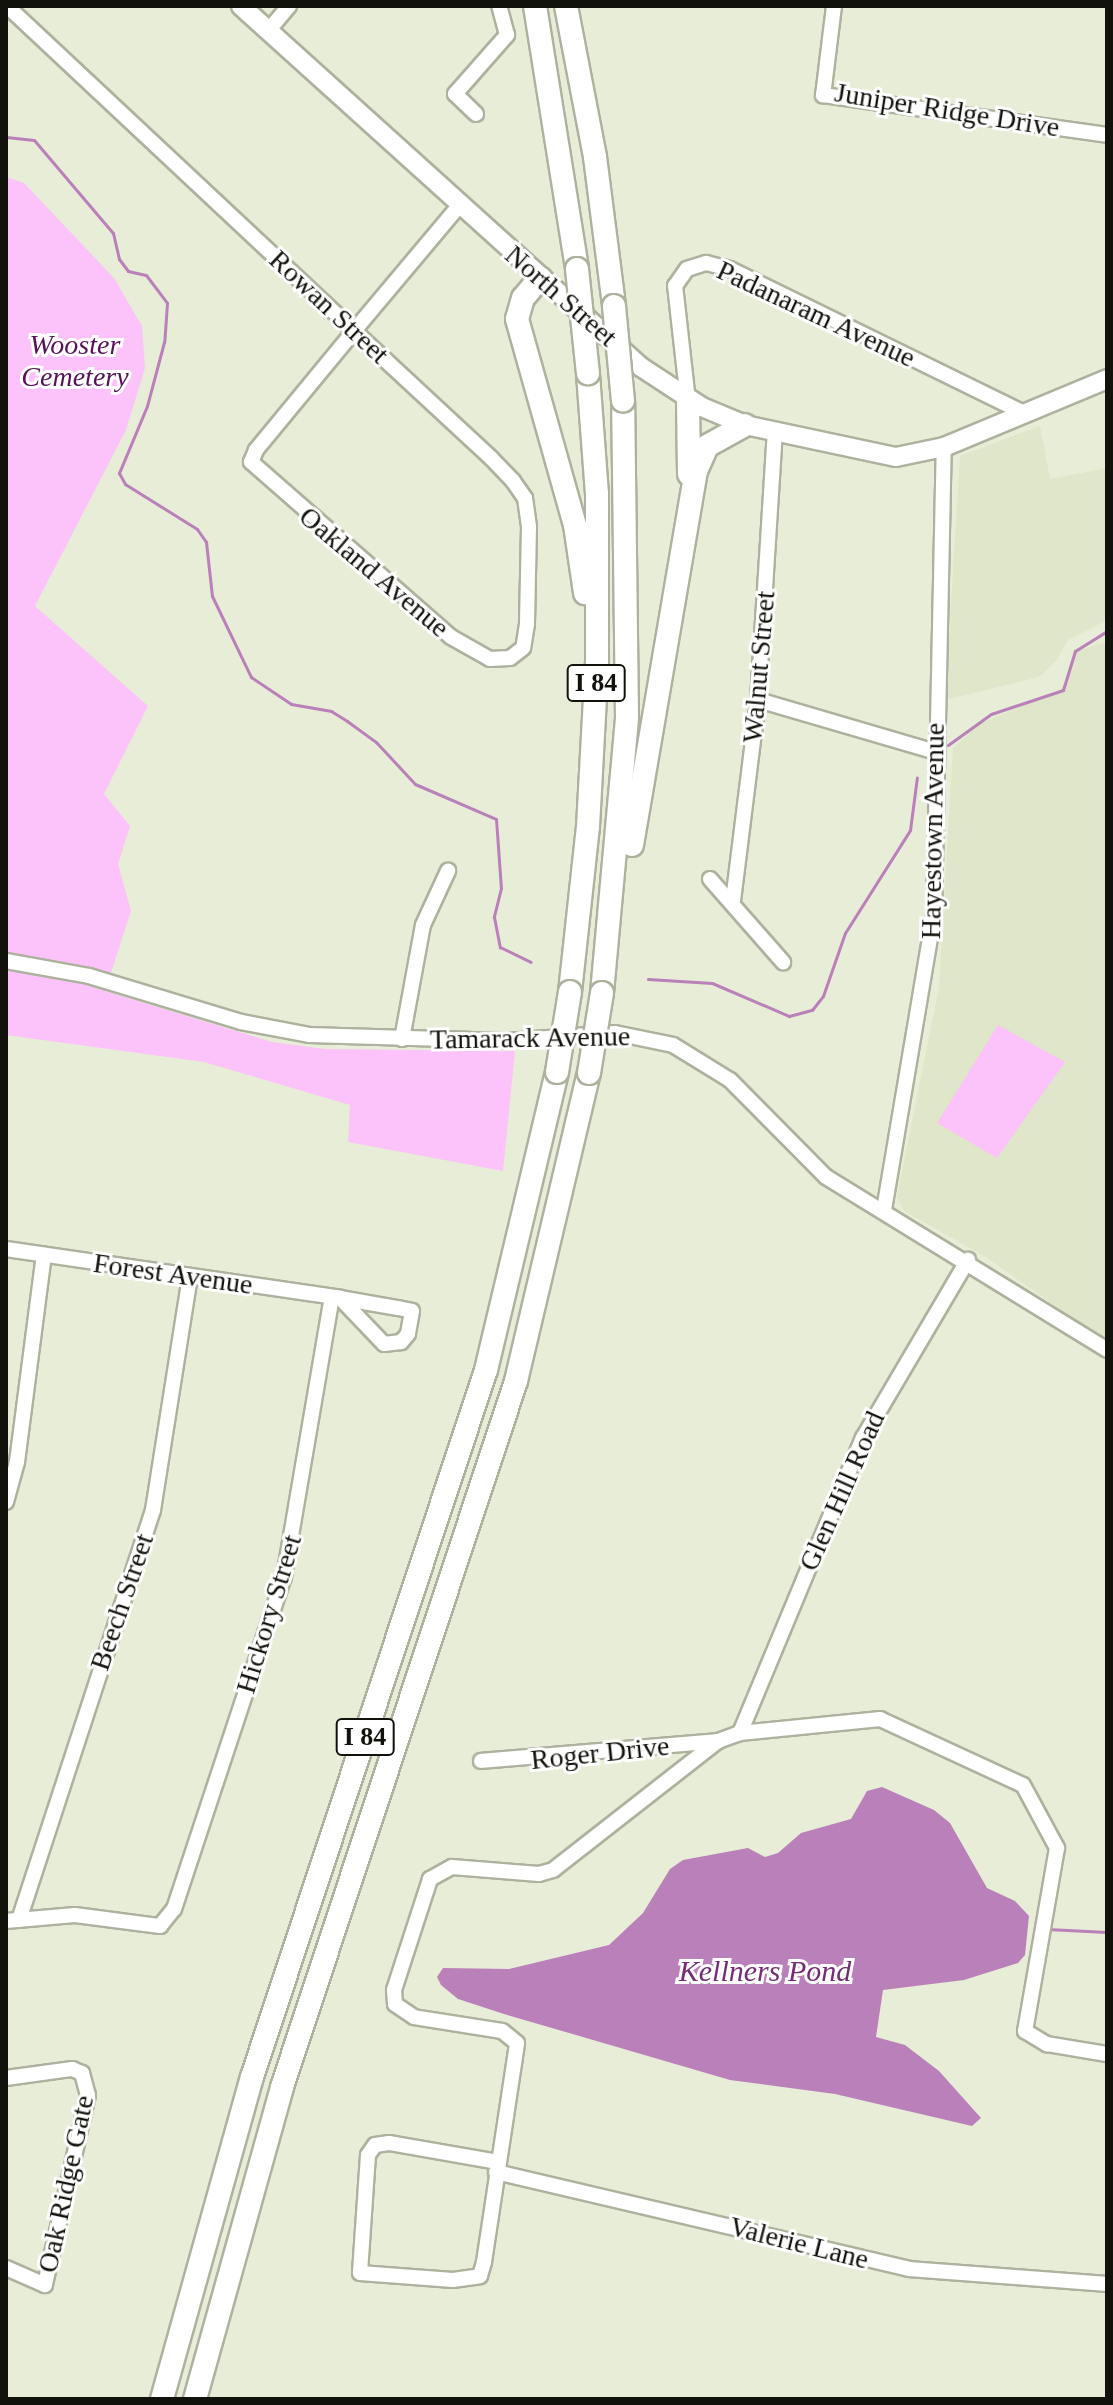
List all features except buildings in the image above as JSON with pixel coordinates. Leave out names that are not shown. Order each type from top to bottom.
[{"type":"highway","name":"I 84","points":[[162,2399],[252,2077],[486,1370],[557,1072],[570,992],[588,827],[598,549],[588,373],[577,269],[535,6]]},
{"type":"highway","name":"I 84","points":[[195,2399],[282,2087],[516,1381],[589,1073],[602,993],[627,717],[629,565],[623,401],[614,306],[595,157],[566,6]]},
{"type":"highway","points":[[540,278],[523,298],[517,319],[584,573],[588,827]]},
{"type":"highway","points":[[686,515],[688,401]]},
{"type":"highway","points":[[607,959],[631,849],[686,515],[707,446],[745,425]]},
{"type":"main road","name":"North Street","points":[[241,6],[540,278],[641,367],[688,401],[745,425],[896,457],[944,447],[1107,379]]},
{"type":"street","name":"Rowan Street","points":[[7,6],[491,458],[525,498],[527,624],[523,648],[510,658]]},
{"type":"street","points":[[268,31],[289,6]]},
{"type":"street","points":[[476,114],[455,94],[507,35],[499,6]]},
{"type":"street","name":"Juniper Ridge Drive","points":[[834,6],[823,95],[1107,135]]},
{"type":"street","points":[[354,331],[459,206]]},
{"type":"street","name":"Padanaram Avenue","points":[[688,401],[675,286],[687,269],[706,263],[730,269],[1024,413]]},
{"type":"street","name":"Oakland Avenue","points":[[354,331],[251,462],[451,637],[490,659],[510,658]]},
{"type":"street","name":"Walnut Street","points":[[733,901],[758,700],[775,433]]},
{"type":"street","name":"Hayestown Avenue","points":[[884,1210],[930,953],[938,825],[936,752],[944,447]]},
{"type":"street","points":[[758,700],[936,752]]},
{"type":"street","points":[[402,1039],[423,925],[448,871]]},
{"type":"street","points":[[710,879],[733,901],[783,962]]},
{"type":"street","name":"Tamarack Avenue","points":[[6,961],[89,976],[283,1032],[507,1041],[615,1033],[673,1045],[730,1080],[819,1172],[968,1260],[1107,1350]]},
{"type":"street","name":"Forest Avenue","points":[[6,1249],[336,1297],[412,1311],[408,1334],[401,1342],[384,1344],[336,1297]]},
{"type":"street","points":[[6,1502],[17,1462],[44,1255]]},
{"type":"street","name":"Glen Hill Road","points":[[740,1733],[863,1438],[968,1260]]},
{"type":"street","name":"Beech Street","points":[[12,1920],[153,1510],[190,1277]]},
{"type":"street","name":"Hickory Street","points":[[12,1920],[75,1915],[147,1927],[167,1921],[284,1577],[336,1297]]},
{"type":"street","points":[[497,2167],[517,2043],[502,2031],[414,2017],[395,2004],[394,1990],[430,1879],[452,1867],[539,1874],[553,1870],[718,1741],[740,1733],[880,1719],[1023,1785],[1057,1848],[1025,2031],[1047,2044],[1107,2054]]},
{"type":"street","name":"Roger Drive","points":[[481,1761],[718,1741]]},
{"type":"street","name":"Oak Ridge Gate","points":[[6,2078],[72,2069],[82,2073],[88,2095],[45,2285],[6,2270]]},
{"type":"street","name":"Valerie Lane","points":[[497,2167],[480,2276],[360,2273],[368,2155],[375,2145],[389,2143],[497,2167],[909,2269],[1107,2284]]},
{"type":"shaded area","points":[[1040,426],[1050,479],[1107,468],[1107,620],[1068,640],[1056,661],[1039,677],[945,700],[960,456]]},
{"type":"shaded area","points":[[1107,642],[1107,1343],[986,1257],[904,1211],[897,1197],[939,987],[953,748],[979,724],[1062,689],[1078,650]]},
{"type":"green space","name":"Wooster Cemetery","points":[[6,177],[24,183],[114,278],[142,326],[145,368],[126,430],[35,606],[148,706],[104,794],[130,826],[118,864],[131,911],[105,991],[272,1042],[325,1049],[515,1051],[503,1171],[348,1142],[350,1105],[204,1062],[6,1035]]},
{"type":"green space","points":[[998,1025],[1065,1062],[997,1158],[937,1123]]},
{"type":"water","name":"Kellners Pond","points":[[882,1787],[934,1810],[950,1823],[987,1888],[1015,1901],[1029,1916],[1025,1955],[1018,1963],[964,1980],[883,1990],[876,2037],[905,2045],[939,2071],[981,2118],[972,2126],[835,2094],[730,2080],[458,1999],[441,1985],[437,1977],[443,1968],[509,1969],[609,1945],[643,1913],[670,1869],[683,1860],[748,1848],[765,1857],[778,1853],[801,1833],[851,1819],[867,1791]]},
{"type":"waterway","points":[[6,137],[34,140],[113,233],[119,259],[128,271],[146,275],[167,303],[164,342],[147,406],[119,473],[125,484],[197,529],[206,542],[212,596],[251,677],[291,704],[331,711],[376,742],[415,784],[496,819],[501,888],[494,917],[500,947],[531,962]]},
{"type":"waterway","points":[[948,745],[991,714],[1063,690],[1075,651],[1107,631]]},
{"type":"waterway","points":[[648,979],[712,983],[789,1016],[812,1010],[823,996],[845,933],[910,830],[917,777]]},
{"type":"waterway","points":[[1047,1929],[1107,1932]]}]
